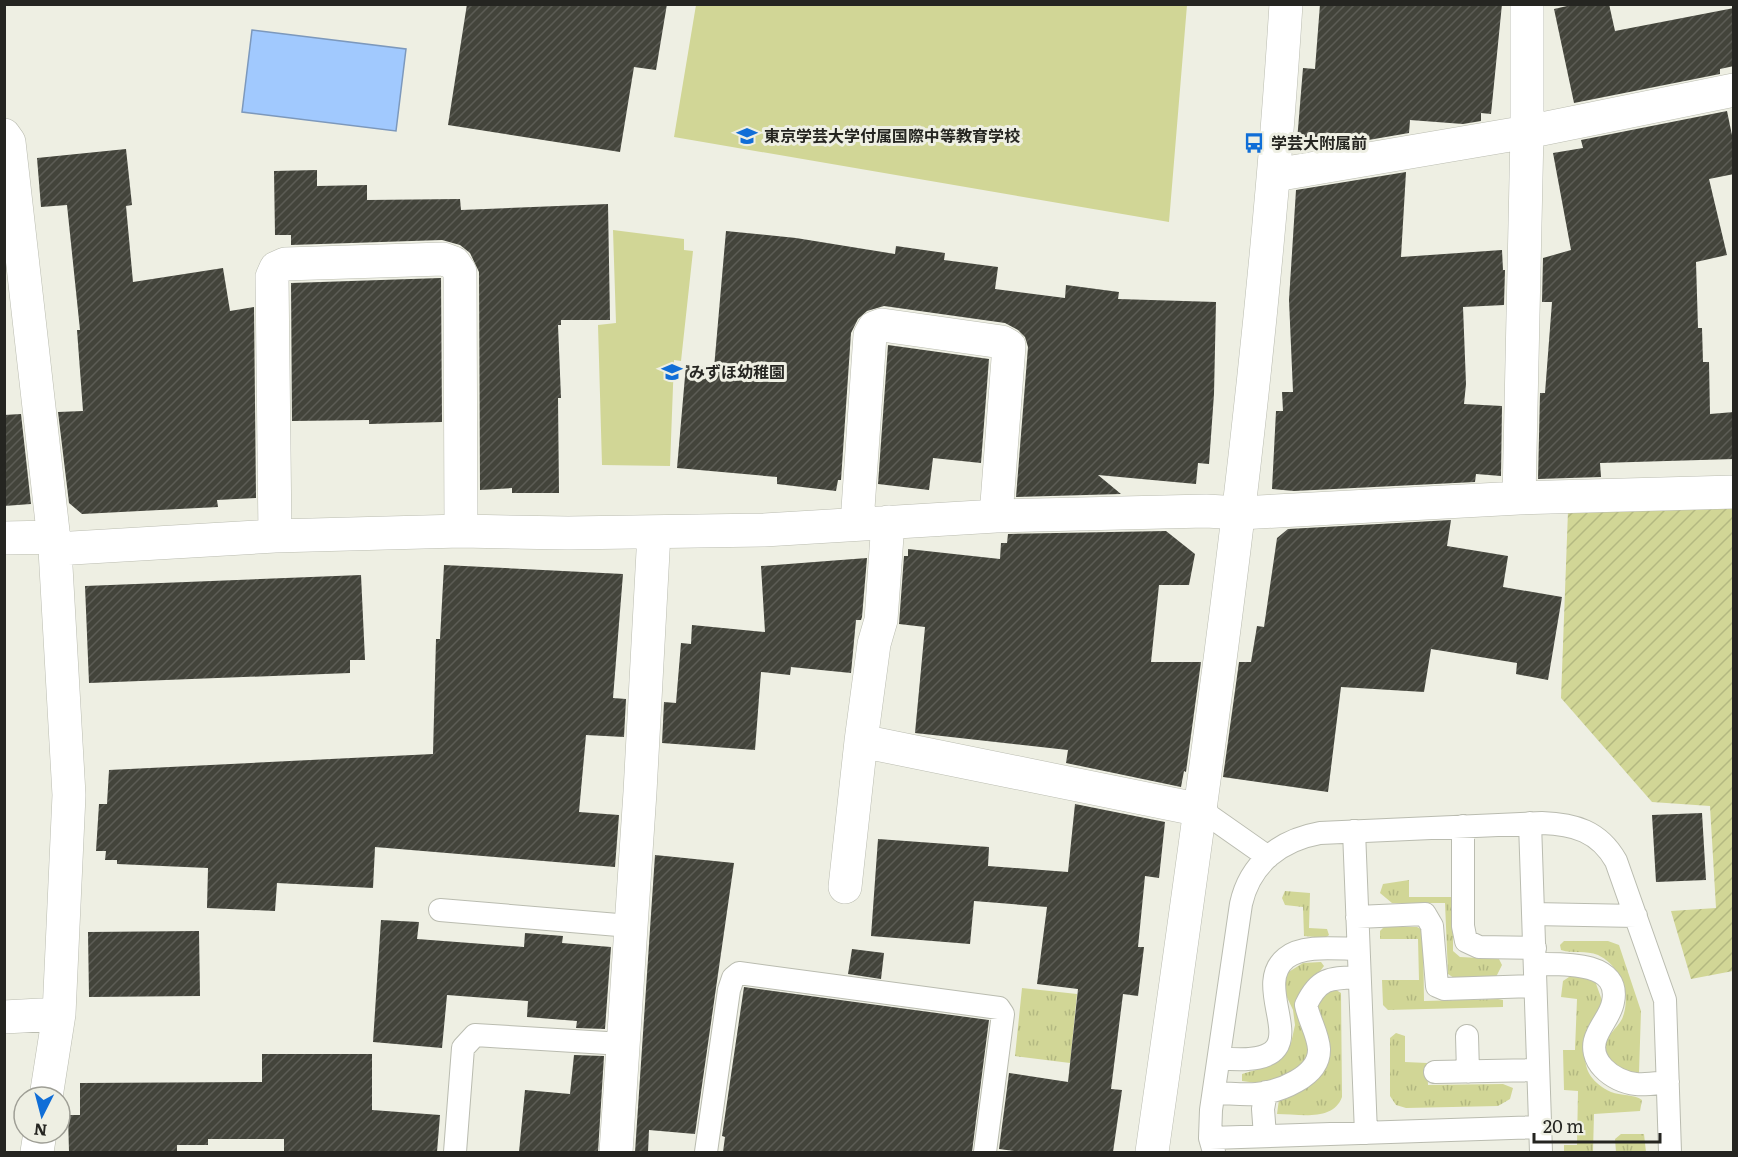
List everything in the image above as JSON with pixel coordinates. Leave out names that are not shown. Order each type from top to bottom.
[{"type":"street","points":[[1152,1152],[1201,810],[1240,513],[1275,175],[1286,4]]},
{"type":"street","points":[[1519,498],[1527,132],[1527,4]]},
{"type":"street","points":[[1275,175],[1527,132],[1734,90]]},
{"type":"street","points":[[4,135],[9,142],[54,543],[69,795],[59,1014],[48,1085]]},
{"type":"street","points":[[275,536],[272,277],[276,268],[285,264],[330,262],[443,259],[454,263],[460,272],[461,531]]},
{"type":"street","points":[[845,887],[874,644],[881,620],[873,523],[870,335],[874,328],[882,325],[1002,342],[1009,346],[1011,354],[996,516]]},
{"type":"street","points":[[4,538],[54,543],[461,531],[654,533],[764,530],[996,516],[1206,511],[1240,513],[1519,498],[1734,492]]},
{"type":"street","points":[[616,1152],[654,533]]},
{"type":"street","points":[[861,741],[1201,810]]},
{"type":"street","points":[[4,1017],[59,1014]]},
{"type":"lane","points":[[1201,810],[1268,857]]},
{"type":"lane","points":[[1530,823],[1541,1152]]},
{"type":"lane","points":[[1540,1127],[1264,1136],[1212,1145],[1214,1093],[1219,1058],[1244,890],[1251,875],[1268,857],[1286,843],[1304,836],[1354,831],[1530,823],[1576,826],[1605,845],[1616,861],[1665,1000],[1670,1152]]},
{"type":"lane","points":[[1463,826],[1463,926],[1466,941],[1535,966]]},
{"type":"lane","points":[[1354,831],[1366,1133]]},
{"type":"lane","points":[[440,910],[630,926]]},
{"type":"lane","points":[[1357,917],[1425,914],[1432,926],[1437,986],[1444,989],[1535,966],[1576,964],[1599,971],[1606,977],[1614,993],[1614,1001],[1596,1037],[1597,1059],[1602,1068],[1620,1081],[1638,1084],[1668,1082]]},
{"type":"lane","points":[[1533,914],[1636,916]]},
{"type":"lane","points":[[1219,1058],[1247,1061],[1261,1058],[1274,1050],[1280,1038],[1281,1027],[1274,978],[1286,958],[1297,952],[1358,949]]},
{"type":"lane","points":[[706,1152],[729,990],[733,978],[739,973],[999,1008],[1003,1014],[985,1152]]},
{"type":"lane","points":[[1214,1093],[1256,1094],[1266,1092],[1286,1086],[1314,1066],[1319,1051],[1306,1005],[1311,994],[1328,978],[1359,977]]},
{"type":"lane","points":[[455,1152],[463,1048],[475,1035],[623,1044]]},
{"type":"lane","points":[[1467,1036],[1467,1071]]},
{"type":"lane","points":[[1435,1072],[1538,1070]]},
{"type":"lane","points":[[1264,1136],[1263,1109],[1266,1092]]},
{"type":"green space","points":[[696,5],[1187,5],[1169,222],[674,137]]},
{"type":"green space","points":[[613,230],[684,239],[684,250],[693,251],[681,361],[674,360],[670,466],[602,465],[598,325],[616,323]]},
{"type":"green space","points":[[1733,505],[1733,971],[1691,979],[1671,911],[1716,908],[1710,806],[1652,802],[1561,698],[1568,511]]},
{"type":"green space","points":[[1409,880],[1409,897],[1453,897],[1453,951],[1460,957],[1499,959],[1502,965],[1496,977],[1454,978],[1448,974],[1445,903],[1392,903],[1380,893],[1383,884]]},
{"type":"green space","points":[[1285,891],[1310,893],[1309,928],[1327,929],[1329,935],[1325,938],[1304,936],[1303,907],[1285,905],[1282,898]]},
{"type":"green space","points":[[1384,927],[1417,927],[1423,930],[1424,1001],[1498,999],[1503,1000],[1503,1007],[1388,1010],[1383,1005],[1382,980],[1419,980],[1418,939],[1380,939],[1380,931]]},
{"type":"green space","points":[[1564,941],[1608,941],[1619,945],[1641,1011],[1639,1073],[1623,1072],[1611,1061],[1605,1051],[1607,1039],[1620,1023],[1625,1010],[1625,992],[1618,974],[1613,966],[1598,955],[1561,950],[1560,945]]},
{"type":"green space","points":[[1321,962],[1324,966],[1312,982],[1310,1054],[1299,1068],[1264,1084],[1242,1081],[1242,1074],[1272,1065],[1283,1056],[1291,1043],[1295,1025],[1293,1010],[1284,991],[1287,973],[1303,963]]},
{"type":"green space","points":[[1572,975],[1595,981],[1603,1003],[1588,1040],[1586,1063],[1589,1074],[1597,1083],[1611,1092],[1642,1100],[1640,1111],[1594,1114],[1593,1152],[1564,1152],[1564,1145],[1577,1145],[1578,1091],[1564,1090],[1563,1050],[1575,1050],[1577,999],[1561,997],[1563,981]]},
{"type":"green space","points":[[1022,988],[1077,994],[1070,1063],[1015,1056]]},
{"type":"green space","points":[[1333,988],[1341,993],[1342,1097],[1338,1105],[1323,1113],[1314,1115],[1277,1114],[1279,1099],[1302,1085],[1318,1001]]},
{"type":"green space","points":[[1396,1033],[1405,1036],[1405,1062],[1427,1063],[1428,1085],[1503,1084],[1513,1088],[1510,1099],[1498,1106],[1406,1108],[1396,1105],[1390,1096],[1390,1038]]},
{"type":"green space","points":[[1621,1134],[1644,1134],[1646,1152],[1616,1152],[1615,1139]]},
{"type":"water","points":[[252,30],[406,49],[396,131],[242,112]]},
{"type":"building","points":[[467,4],[667,4],[656,70],[634,67],[620,152],[448,125]]},
{"type":"building","points":[[1320,4],[1502,4],[1491,114],[1481,113],[1481,121],[1463,124],[1410,120],[1409,133],[1299,152],[1300,142],[1297,141],[1303,68],[1315,69]]},
{"type":"building","points":[[1576,4],[1609,4],[1615,31],[1734,8],[1734,66],[1720,69],[1720,74],[1574,103],[1554,9]]},
{"type":"building","points":[[1727,111],[1734,145],[1734,174],[1709,179],[1727,255],[1696,262],[1698,328],[1702,328],[1703,362],[1709,362],[1710,414],[1734,412],[1734,459],[1600,463],[1601,477],[1538,479],[1540,393],[1545,393],[1552,302],[1542,302],[1543,258],[1571,250],[1553,153],[1583,148],[1581,140]]},
{"type":"building","points":[[126,149],[132,205],[126,206],[133,282],[223,268],[230,311],[254,307],[256,498],[217,500],[218,507],[82,514],[69,503],[58,412],[83,411],[77,330],[80,330],[67,205],[41,207],[37,158]]},
{"type":"building","points":[[317,170],[317,186],[367,185],[367,200],[460,199],[461,210],[608,204],[610,320],[561,320],[561,325],[558,325],[561,398],[558,398],[559,493],[512,493],[512,488],[480,490],[479,272],[470,253],[460,245],[442,240],[291,245],[291,235],[275,235],[274,171]]},
{"type":"building","points":[[1406,172],[1401,257],[1502,250],[1503,270],[1505,270],[1504,305],[1463,307],[1466,384],[1464,404],[1502,406],[1501,476],[1476,474],[1475,482],[1294,491],[1272,489],[1276,411],[1283,411],[1282,392],[1293,392],[1289,300],[1296,190]]},
{"type":"building","points":[[726,231],[796,238],[895,254],[896,246],[945,253],[944,260],[998,267],[995,289],[1065,298],[1066,285],[1119,292],[1118,299],[1216,302],[1214,394],[1209,464],[1198,463],[1196,484],[1098,475],[1121,494],[1016,497],[1028,347],[1025,337],[1005,323],[884,306],[867,311],[858,319],[851,333],[841,480],[838,480],[836,491],[777,484],[777,477],[677,468],[686,365],[714,368]]},
{"type":"building","points":[[441,278],[442,422],[369,424],[369,420],[292,421],[291,283]]},
{"type":"building","points":[[888,345],[989,359],[981,463],[933,458],[929,490],[878,484]]},
{"type":"building","points":[[21,414],[31,504],[4,506],[4,415]]},
{"type":"building","points":[[1451,520],[1447,546],[1508,556],[1503,587],[1562,597],[1548,680],[1516,674],[1517,663],[1431,649],[1424,692],[1341,687],[1328,792],[1223,777],[1239,662],[1251,662],[1257,626],[1264,627],[1277,538],[1288,529]]},
{"type":"building","points":[[1166,531],[1195,554],[1189,585],[1159,585],[1151,662],[1201,662],[1186,772],[1184,771],[1181,787],[1066,763],[1068,750],[915,733],[925,627],[899,624],[904,556],[908,556],[908,549],[1000,559],[1001,543],[1007,543],[1008,534]]},
{"type":"building","points":[[867,558],[862,617],[861,620],[856,620],[851,673],[791,667],[790,675],[761,672],[755,750],[662,743],[664,702],[676,703],[681,643],[691,644],[692,625],[765,632],[761,566]]},
{"type":"building","points":[[444,565],[623,574],[613,698],[626,699],[624,737],[586,735],[579,812],[619,815],[615,867],[375,847],[373,888],[277,883],[275,911],[207,908],[208,868],[117,864],[117,860],[105,860],[106,851],[96,851],[99,804],[107,804],[109,770],[433,754],[436,639],[440,639]]},
{"type":"building","points":[[361,575],[365,660],[350,660],[350,673],[89,683],[85,586]]},
{"type":"building","points":[[1075,804],[1165,822],[1159,878],[1145,876],[1138,947],[1144,947],[1138,996],[1123,994],[1111,1089],[1122,1090],[1113,1152],[1021,1152],[999,1149],[1009,1073],[1068,1082],[1078,989],[1037,984],[1047,907],[974,901],[970,944],[871,936],[878,839],[989,847],[988,866],[1068,872]]},
{"type":"building","points":[[1702,813],[1706,880],[1656,882],[1652,815]]},
{"type":"building","points":[[655,855],[734,863],[695,1134],[649,1130],[648,1152],[635,1152]]},
{"type":"building","points":[[381,920],[419,922],[417,939],[524,947],[525,933],[563,936],[562,943],[611,947],[605,1029],[576,1028],[577,1021],[527,1017],[528,1001],[447,995],[442,1048],[373,1042]]},
{"type":"building","points":[[199,931],[200,996],[89,997],[88,932]]},
{"type":"building","points":[[852,949],[884,953],[881,979],[848,974]]},
{"type":"building","points":[[744,987],[989,1020],[972,1152],[723,1152],[725,1137],[722,1136]]},
{"type":"building","points":[[262,1054],[372,1054],[372,1110],[440,1115],[437,1152],[284,1152],[284,1139],[208,1139],[208,1145],[177,1145],[177,1152],[69,1152],[69,1145],[72,1145],[72,1115],[80,1115],[80,1083],[262,1082]]},
{"type":"building","points":[[574,1055],[604,1056],[598,1152],[519,1152],[525,1090],[570,1094]]},
{"type":"place","name":"東京学芸大学付属国際中等教育学校","points":[[747,136]]},
{"type":"place","name":"学芸大附属前","points":[[1254,143]]},
{"type":"place","name":"みずほ幼稚園","points":[[672,372]]}]
